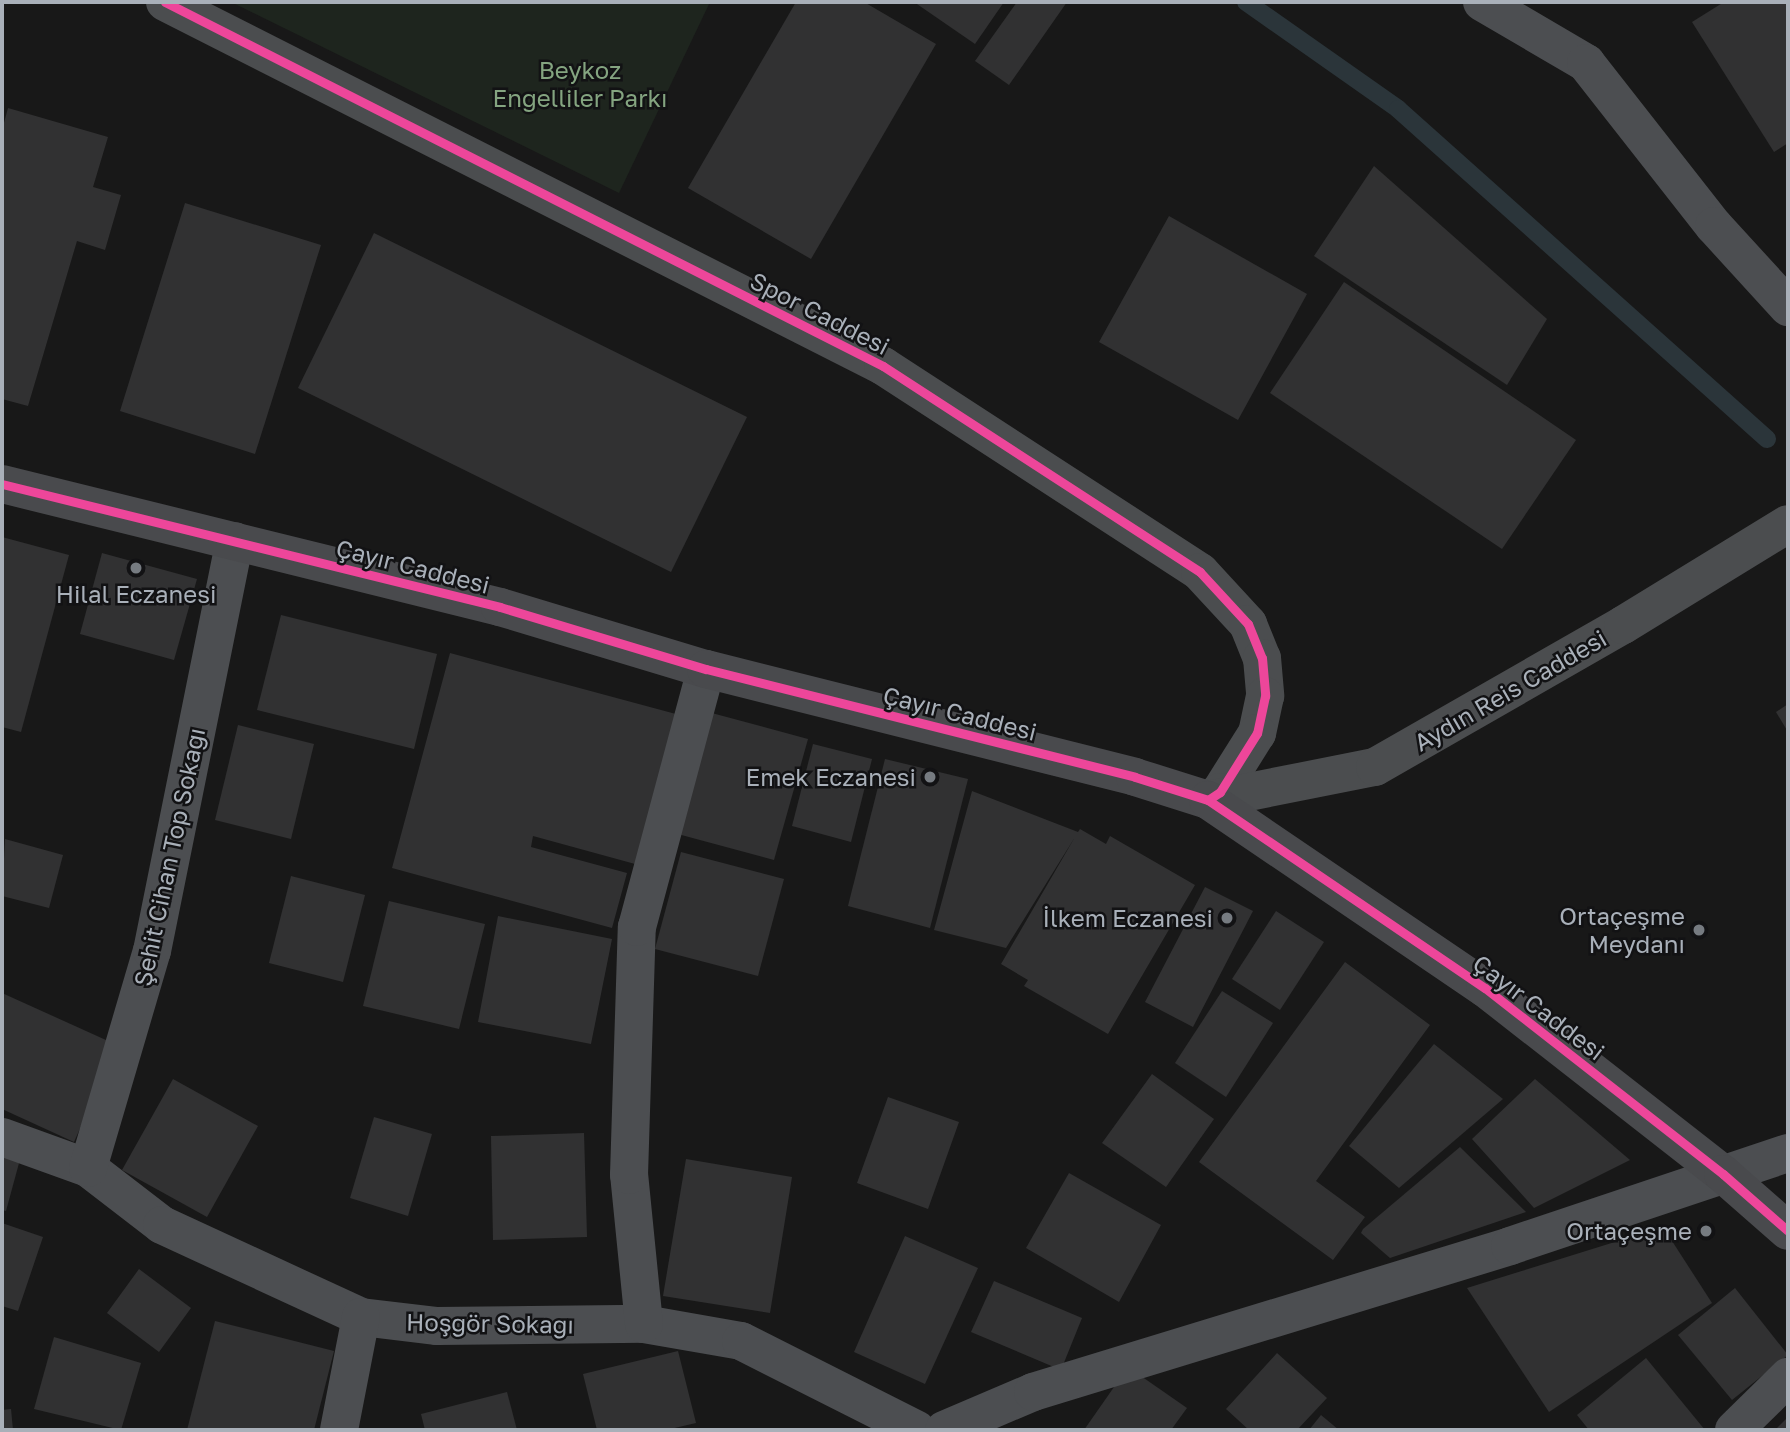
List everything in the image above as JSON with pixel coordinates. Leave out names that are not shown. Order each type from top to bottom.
[{"type":"main road","name":"Çayır Caddesi","points":[[2,484],[500,607],[706,669],[1135,777],[1209,800],[1485,988],[1723,1174],[1788,1231]]},
{"type":"street","name":"Spor Caddesi","points":[[165,2],[883,366],[1200,572],[1248,624],[1262,658],[1265,696],[1256,733],[1220,792],[1209,800]]},
{"type":"street","points":[[1482,2],[1586,63],[1714,226],[1788,307]]},
{"type":"street","name":"Aydın Reis Caddesi","points":[[1209,800],[1375,767],[1623,625],[1788,524]]},
{"type":"street","name":"Şehit Cihan Top Sokağı","points":[[88,1168],[152,951],[235,541]]},
{"type":"street","points":[[644,1324],[629,1175],[636,927],[706,669]]},
{"type":"street","name":"Hoşgör Sokağı","points":[[2,1137],[88,1168],[162,1225],[361,1317],[437,1326],[644,1324],[741,1341],[917,1430]]},
{"type":"street","points":[[944,1430],[1034,1392],[1510,1246],[1788,1153]]},
{"type":"street","points":[[339,1430],[361,1317]]},
{"type":"street","points":[[1734,1430],[1788,1377]]},
{"type":"green space","name":"Beykoz Engelliler Parkı","points":[[231,2],[710,2],[619,193]]},
{"type":"building","points":[[796,2],[864,2],[936,44],[811,259],[688,188]]},
{"type":"building","points":[[914,2],[1004,2],[975,44]]},
{"type":"building","points":[[1017,2],[1067,2],[1009,85],[975,61]]},
{"type":"building","points":[[1724,2],[1788,2],[1788,143],[1774,152],[1692,22]]},
{"type":"building","points":[[8,108],[108,137],[93,187],[121,195],[105,250],[77,241],[28,406],[2,399],[2,130]]},
{"type":"building","points":[[1374,166],[1547,319],[1507,385],[1314,256]]},
{"type":"building","points":[[185,203],[321,245],[255,454],[120,411]]},
{"type":"building","points":[[1169,216],[1307,294],[1238,420],[1099,342]]},
{"type":"building","points":[[374,233],[747,417],[671,572],[298,388]]},
{"type":"building","points":[[1344,282],[1576,440],[1502,549],[1270,393]]},
{"type":"building","points":[[2,537],[69,555],[21,732],[2,727]]},
{"type":"building","points":[[102,553],[197,579],[174,660],[80,634]]},
{"type":"building","points":[[281,615],[437,654],[414,749],[257,710]]},
{"type":"building","points":[[450,653],[687,717],[646,867],[533,836],[531,847],[627,873],[612,928],[392,868]]},
{"type":"building","points":[[1788,704],[1788,732],[1776,712]]},
{"type":"building","points":[[708,712],[808,739],[774,860],[674,833]]},
{"type":"building","points":[[238,725],[314,744],[291,839],[215,820]]},
{"type":"building","points":[[813,744],[872,759],[851,842],[792,826]]},
{"type":"building","points":[[885,759],[968,779],[930,928],[848,906]]},
{"type":"building","points":[[972,791],[1078,832],[1080,829],[1106,844],[1110,836],[1195,885],[1108,1034],[1024,986],[1028,980],[1001,964],[1075,837],[1006,948],[934,930]]},
{"type":"building","points":[[5,839],[63,855],[49,908],[2,896]]},
{"type":"building","points":[[681,852],[784,879],[758,976],[655,949]]},
{"type":"building","points":[[291,876],[365,895],[343,982],[269,963]]},
{"type":"building","points":[[1205,887],[1253,911],[1193,1027],[1145,1002]]},
{"type":"building","points":[[389,901],[485,924],[459,1029],[363,1006]]},
{"type":"building","points":[[1276,911],[1324,942],[1280,1010],[1232,979]]},
{"type":"building","points":[[498,916],[612,939],[591,1044],[478,1022]]},
{"type":"building","points":[[1345,962],[1430,1025],[1316,1181],[1365,1217],[1333,1260],[1199,1162]]},
{"type":"building","points":[[1222,991],[1273,1023],[1226,1097],[1175,1063]]},
{"type":"building","points":[[2,993],[117,1045],[74,1142],[2,1109]]},
{"type":"building","points":[[1434,1044],[1503,1099],[1399,1188],[1349,1146]]},
{"type":"building","points":[[1152,1074],[1214,1119],[1166,1187],[1102,1143]]},
{"type":"building","points":[[173,1079],[258,1126],[207,1217],[122,1170]]},
{"type":"building","points":[[1535,1079],[1630,1160],[1534,1208],[1472,1139]]},
{"type":"building","points":[[888,1097],[959,1122],[928,1209],[857,1183]]},
{"type":"building","points":[[374,1117],[432,1134],[408,1216],[350,1198]]},
{"type":"building","points":[[584,1133],[587,1237],[493,1240],[491,1136]]},
{"type":"building","points":[[2,1147],[22,1152],[6,1211],[2,1210]]},
{"type":"building","points":[[1460,1147],[1526,1212],[1390,1258],[1361,1233],[1363,1229]]},
{"type":"building","points":[[686,1159],[792,1177],[770,1313],[663,1296]]},
{"type":"building","points":[[1069,1173],[1161,1225],[1119,1302],[1026,1248]]},
{"type":"building","points":[[2,1223],[43,1237],[18,1311],[2,1306]]},
{"type":"building","points":[[1663,1227],[1712,1303],[1549,1412],[1467,1288]]},
{"type":"building","points":[[905,1236],[978,1268],[925,1384],[854,1352]]},
{"type":"building","points":[[139,1269],[191,1308],[159,1352],[107,1313]]},
{"type":"building","points":[[994,1281],[1082,1318],[1061,1370],[971,1332]]},
{"type":"building","points":[[1735,1288],[1788,1355],[1732,1400],[1678,1335]]},
{"type":"building","points":[[215,1321],[334,1351],[314,1430],[187,1430]]},
{"type":"building","points":[[54,1337],[141,1363],[121,1430],[34,1409]]},
{"type":"building","points":[[678,1351],[696,1423],[666,1430],[597,1430],[583,1374]]},
{"type":"building","points":[[1277,1353],[1327,1398],[1297,1430],[1249,1430],[1226,1409]]},
{"type":"building","points":[[1646,1358],[1705,1430],[1589,1430],[1577,1415]]},
{"type":"building","points":[[1128,1367],[1187,1408],[1171,1430],[1084,1430]]},
{"type":"building","points":[[507,1392],[517,1430],[425,1430],[421,1414]]},
{"type":"building","points":[[11,1409],[13,1430],[2,1430],[2,1410]]},
{"type":"building","points":[[1321,1415],[1339,1430],[1309,1430]]},
{"type":"building","points":[[1788,1417],[1788,1430],[1775,1430]]},
{"type":"waterway","points":[[1246,2],[1398,109],[1767,439]]},
{"type":"cycle path","points":[[165,2],[883,366],[1200,572],[1248,624],[1262,658],[1265,696],[1257,733],[1220,792],[1208,800]]},
{"type":"cycle path","points":[[2,484],[500,607],[706,669],[1135,777],[1208,800],[1485,988],[1723,1174],[1788,1231]]},
{"type":"place","name":"Hilal Eczanesi","points":[[136,568]]},
{"type":"place","name":"Emek Eczanesi","points":[[930,777]]},
{"type":"place","name":"İlkem Eczanesi","points":[[1227,918]]},
{"type":"place","name":"Ortaçeşme Meydanı","points":[[1699,930]]},
{"type":"place","name":"Ortaçeşme","points":[[1706,1231]]}]
